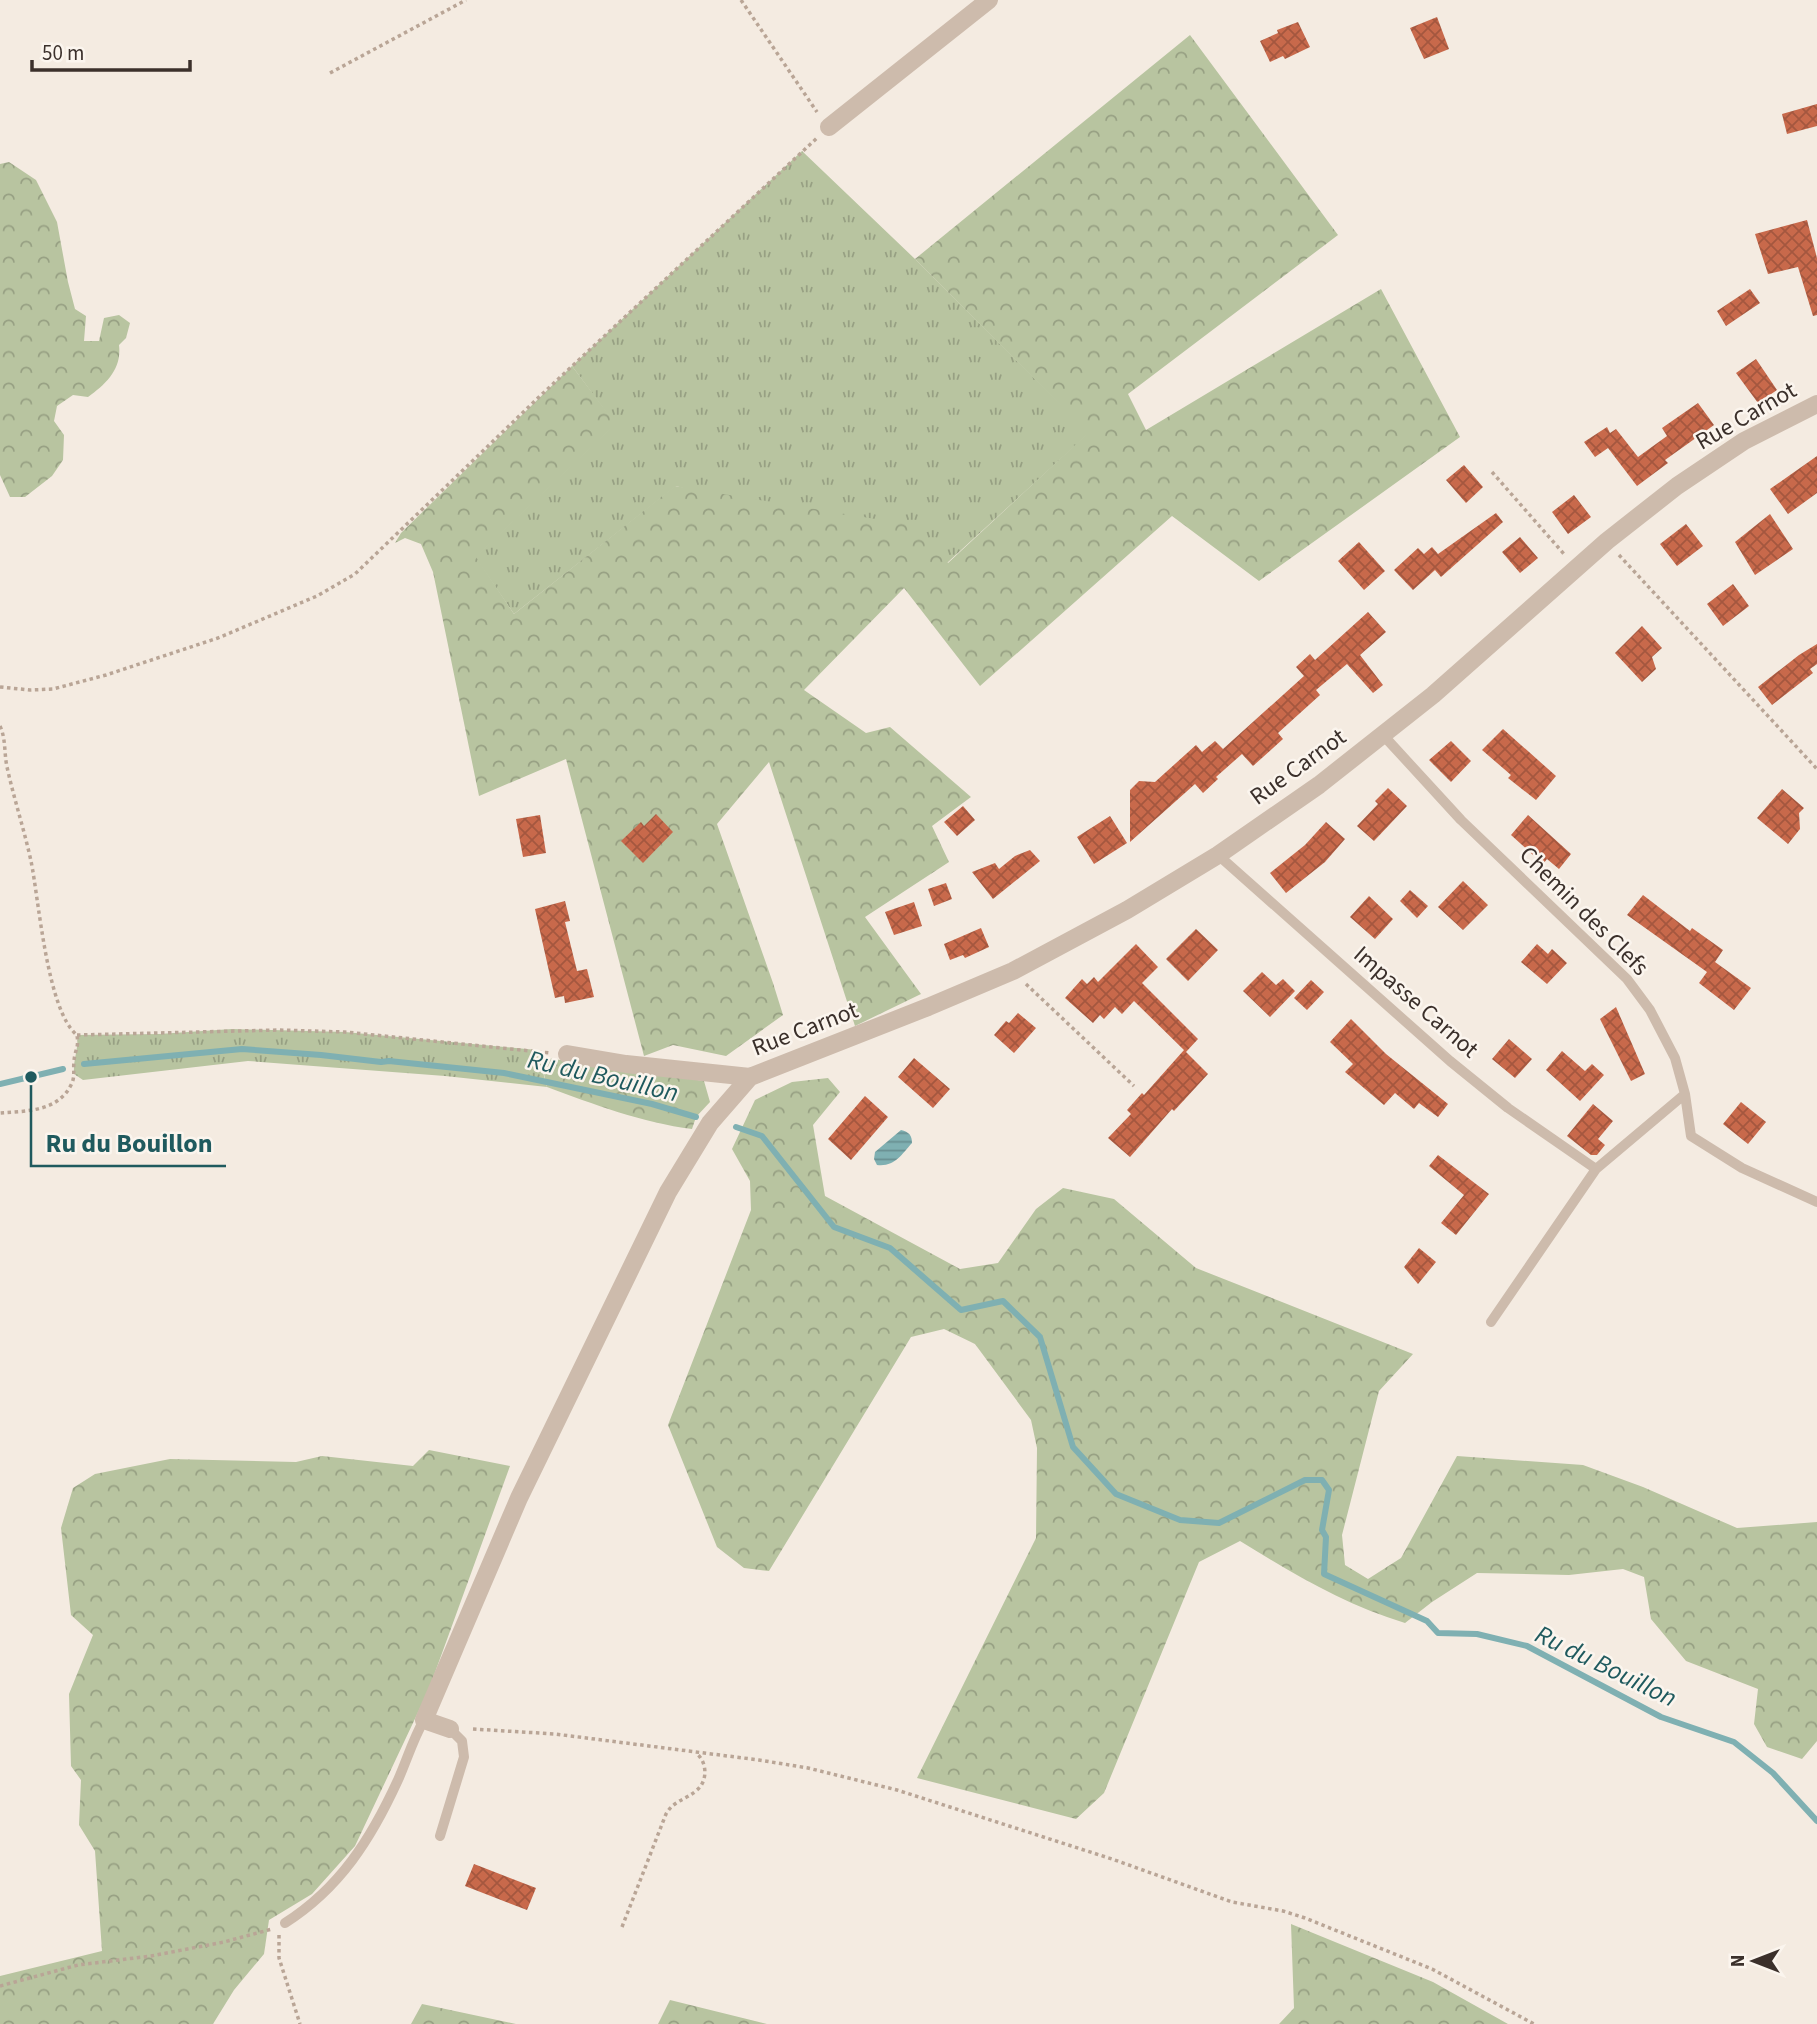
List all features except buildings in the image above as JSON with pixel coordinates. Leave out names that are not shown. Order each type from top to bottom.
[{"type":"street","points":[[829,127],[989,0]]},
{"type":"street","name":"Rue Carnot","points":[[750,1077],[1013,971],[1127,910],[1218,855],[1319,785],[1433,695],[1607,541],[1677,486],[1744,441],[1817,404]]},
{"type":"street","points":[[567,1054],[626,1064],[750,1077]]},
{"type":"street","points":[[450,1729],[424,1720],[519,1499],[668,1192],[703,1133],[750,1077]]},
{"type":"lane","name":"Chemin des Clefs","points":[[1383,735],[1461,820],[1627,979],[1650,1010],[1675,1058],[1685,1094],[1691,1136],[1742,1168],[1817,1202]]},
{"type":"lane","name":"Impasse Carnot","points":[[1218,855],[1450,1061],[1508,1108],[1596,1169]]},
{"type":"lane","points":[[1491,1322],[1596,1169],[1685,1094]]},
{"type":"lane","points":[[285,1923],[322,1897],[355,1857],[388,1799],[424,1720]]},
{"type":"lane","points":[[440,1836],[464,1757],[462,1741],[450,1729]]},
{"type":"path","points":[[330,73],[466,0]]},
{"type":"path","points":[[741,0],[829,127]]},
{"type":"path","points":[[0,687],[53,689],[106,675],[218,638],[317,597],[355,574],[802,151]]},
{"type":"path","points":[[1492,472],[1577,568]]},
{"type":"path","points":[[1607,541],[1817,769]]},
{"type":"path","points":[[0,726],[31,861],[48,965],[63,1015],[77,1035],[232,1030],[345,1032],[567,1054]]},
{"type":"path","points":[[1013,971],[1134,1086]]},
{"type":"path","points":[[0,1114],[35,1110],[56,1103],[63,1096],[72,1082],[75,1055],[79,1049],[77,1035]]},
{"type":"path","points":[[450,1729],[536,1732],[808,1768],[878,1785],[1112,1859],[1232,1902],[1296,1914],[1432,1969],[1534,2024]]},
{"type":"path","points":[[622,1927],[671,1805],[702,1785],[705,1765],[696,1753]]},
{"type":"path","points":[[0,1986],[78,1965],[150,1956],[224,1942],[285,1923]]},
{"type":"path","points":[[285,1923],[279,1935],[279,1958],[300,2024]]},
{"type":"green space","points":[[1190,35],[1338,235],[1128,394],[1146,430],[1381,289],[1460,437],[1259,581],[1172,516],[980,686],[904,588],[804,690],[866,733],[890,727],[971,797],[932,826],[949,862],[865,917],[921,994],[855,1026],[769,762],[717,824],[783,1015],[726,1056],[673,1045],[644,1056],[566,759],[479,796],[433,572],[421,544],[405,538],[395,543],[401,533],[572,366],[616,424],[476,557],[514,614],[675,486],[918,526],[948,563],[1088,433],[915,259]]},
{"type":"green space","points":[[802,151],[915,259],[1089,433],[947,563],[676,486],[514,614],[475,557],[615,424],[572,366]]},
{"type":"green space","points":[[9,162],[36,180],[57,222],[75,309],[86,316],[84,341],[99,341],[104,318],[119,315],[130,323],[126,338],[119,345],[115,369],[107,381],[88,397],[73,395],[57,406],[54,421],[64,435],[63,460],[52,476],[25,497],[10,497],[0,475],[0,164]]},
{"type":"green space","points":[[232,1029],[345,1032],[537,1050],[547,1087],[445,1076],[248,1061],[83,1080],[74,1074],[77,1035],[159,1034]]},
{"type":"green space","points":[[540,1057],[704,1081],[710,1102],[696,1117],[692,1129],[637,1118],[547,1087]]},
{"type":"green space","points":[[828,1078],[840,1092],[813,1125],[825,1196],[960,1269],[998,1263],[1036,1209],[1063,1188],[1114,1199],[1196,1268],[1413,1354],[1379,1391],[1342,1535],[1345,1565],[1368,1579],[1401,1558],[1457,1456],[1583,1465],[1643,1487],[1737,1528],[1817,1522],[1817,1741],[1802,1759],[1767,1747],[1754,1724],[1758,1689],[1686,1661],[1651,1619],[1644,1577],[1623,1569],[1569,1575],[1477,1573],[1405,1623],[1340,1598],[1240,1541],[1199,1562],[1104,1793],[1076,1819],[917,1778],[1036,1538],[1037,1448],[1031,1420],[975,1344],[944,1329],[911,1337],[769,1571],[744,1568],[717,1547],[668,1425],[751,1210],[750,1181],[732,1149],[755,1100],[792,1082]]},
{"type":"green space","points":[[429,1450],[510,1466],[429,1689],[355,1846],[312,1894],[269,1920],[264,1954],[234,1990],[213,2024],[0,2024],[0,1976],[102,1951],[95,1851],[79,1825],[81,1780],[71,1766],[69,1694],[93,1635],[71,1615],[61,1528],[73,1488],[95,1474],[170,1459],[296,1462],[322,1456],[413,1466]]},
{"type":"green space","points":[[1291,1924],[1433,1982],[1508,2024],[1279,2024],[1294,2008]]},
{"type":"green space","points":[[670,2000],[767,2024],[658,2024]]},
{"type":"green space","points":[[422,2004],[516,2024],[411,2024]]},
{"type":"water","points":[[901,1130],[909,1134],[912,1143],[893,1162],[877,1165],[875,1152]]},
{"type":"waterway","name":"Ru du Bouillon","points":[[84,1064],[242,1049],[321,1055],[504,1073],[652,1104],[696,1117]]},
{"type":"waterway","name":"Ru du Bouillon","points":[[0,1084],[63,1069]]},
{"type":"waterway","name":"Ru du Bouillon","points":[[736,1127],[762,1136],[834,1227],[890,1248],[961,1310],[1003,1301],[1040,1337],[1073,1447],[1116,1494],[1180,1520],[1219,1523],[1305,1480],[1322,1480],[1329,1490],[1322,1530],[1326,1537],[1324,1574],[1427,1621],[1438,1633],[1477,1634],[1527,1646],[1661,1717],[1734,1742],[1773,1773],[1817,1821]]},
{"type":"place","name":"Ru du Bouillon","points":[[31,1077]]}]
